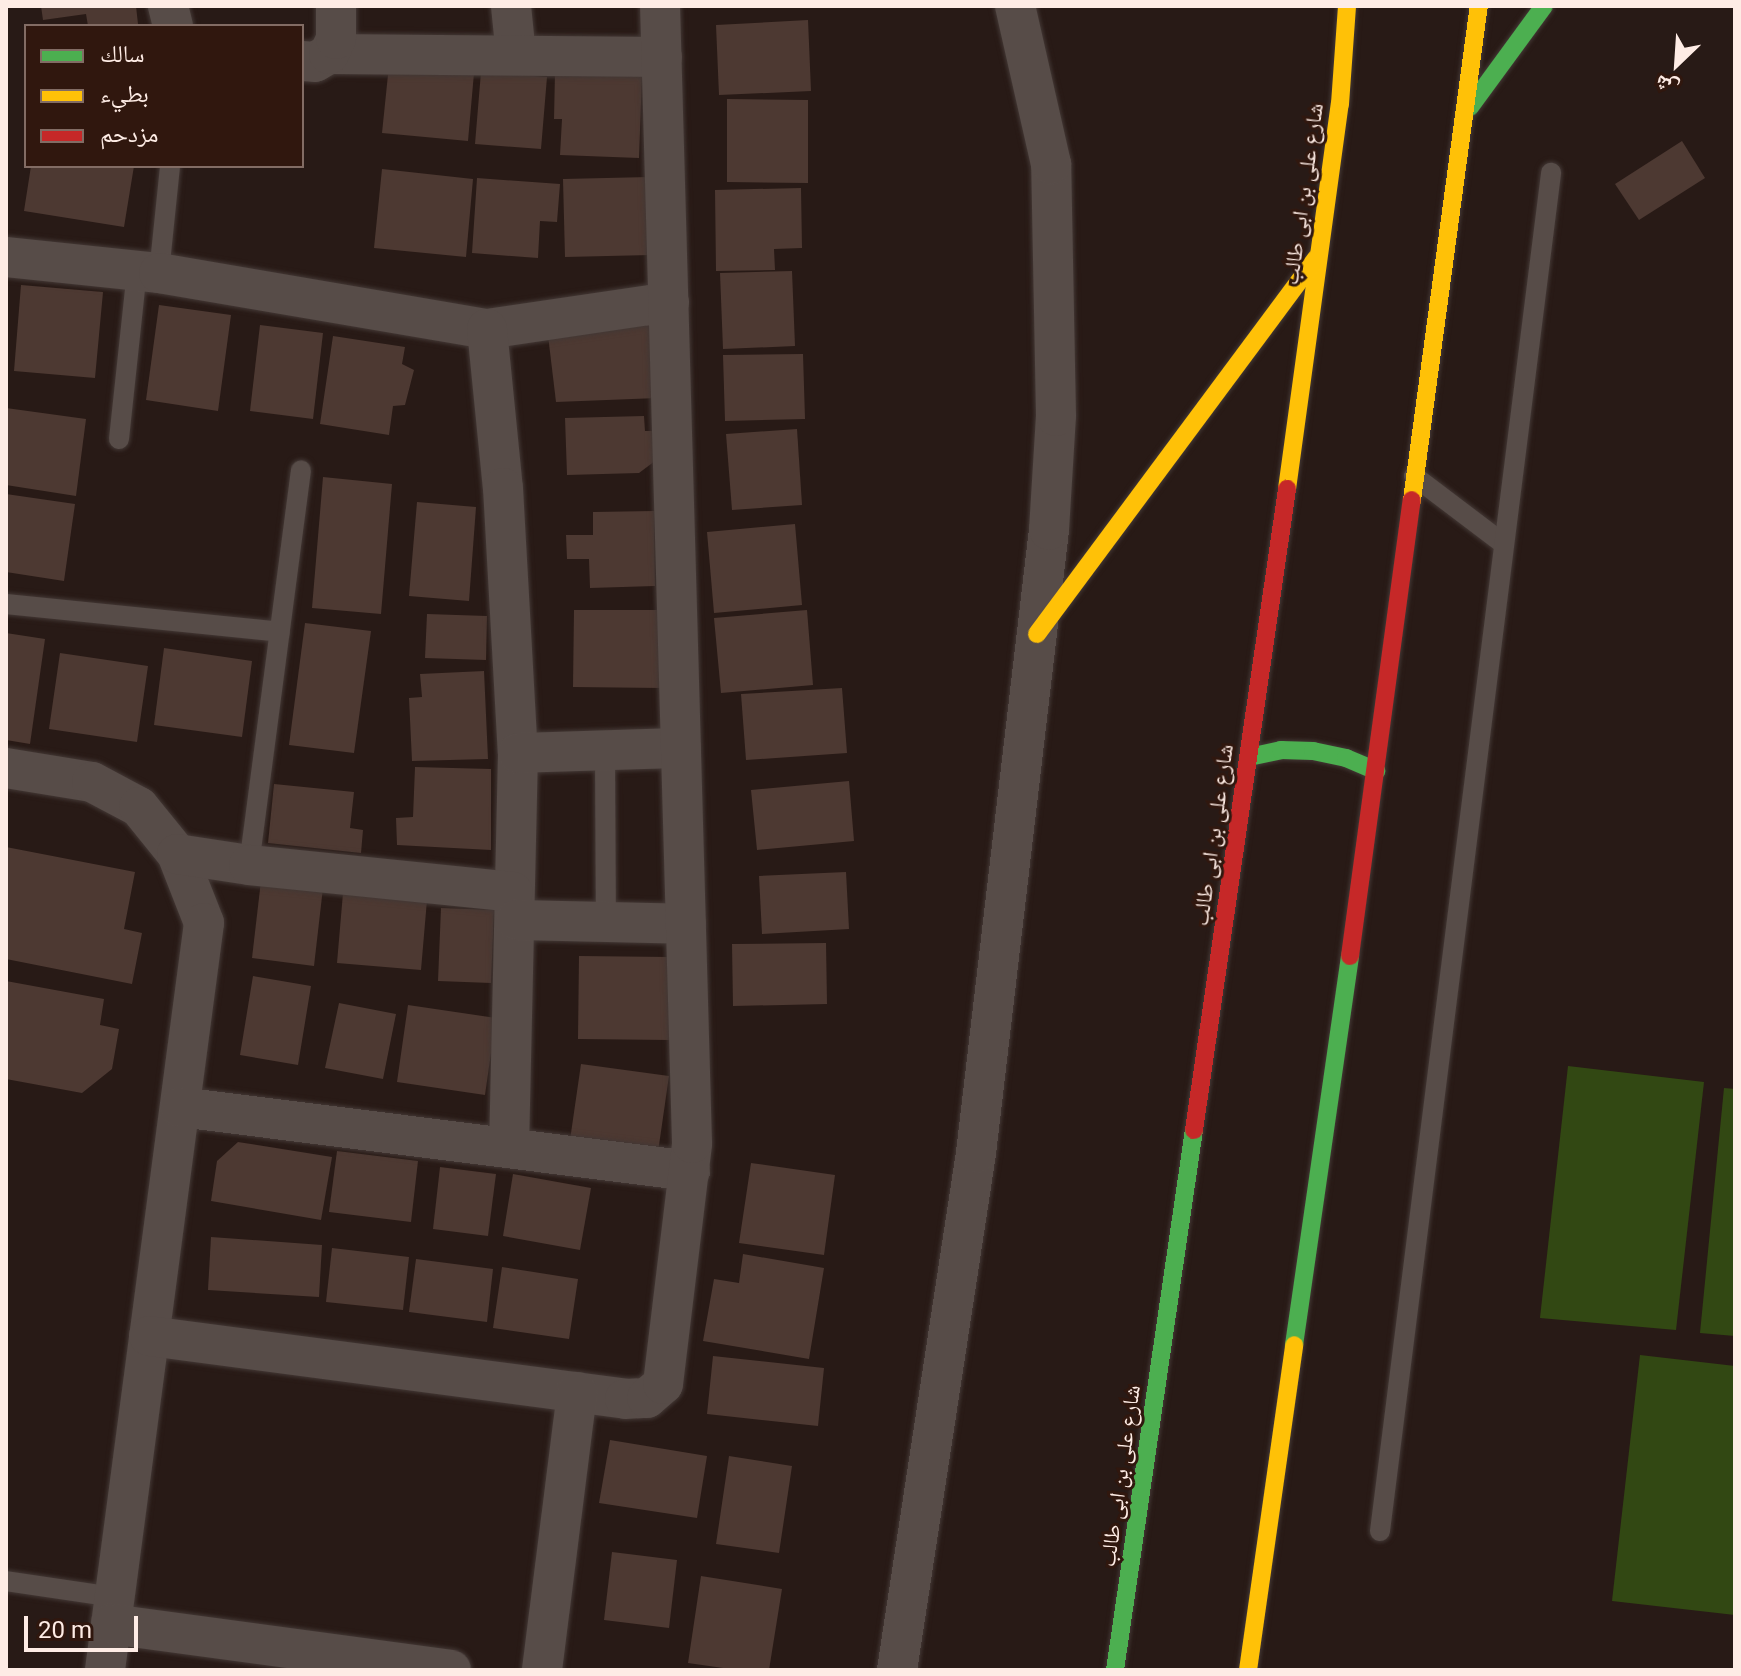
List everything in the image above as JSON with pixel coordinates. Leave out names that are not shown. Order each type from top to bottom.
[{"type":"street","points":[[316,58],[336,39],[336,6]]},
{"type":"street","points":[[511,6],[516,55]]},
{"type":"street","points":[[149,1336],[625,1399],[647,1398],[663,1384],[690,1171],[660,6]]},
{"type":"street","points":[[897,1670],[976,1153],[1049,530],[1056,416],[1051,164],[1015,6]]},
{"type":"street","name":"شارع على بن ابى طالب","points":[[1115,1670],[1320,252],[1340,104],[1347,6]]},
{"type":"street","points":[[1248,1670],[1376,771],[1479,6]]},
{"type":"street","points":[[1464,116],[1544,6]]},
{"type":"street","points":[[1326,27],[1340,104]]},
{"type":"street","points":[[316,58],[516,55],[662,57]]},
{"type":"street","points":[[1037,634],[1320,252]]},
{"type":"street","points":[[6,257],[148,271],[487,329],[669,302]]},
{"type":"street","points":[[487,329],[505,518],[518,753],[509,1148]]},
{"type":"street","points":[[518,753],[681,748]]},
{"type":"street","points":[[1249,757],[1281,750],[1313,751],[1346,758],[1376,771]]},
{"type":"street","points":[[6,768],[92,782],[139,807],[177,854],[204,923],[105,1670]]},
{"type":"street","points":[[177,854],[606,922],[686,924]]},
{"type":"street","points":[[180,1107],[690,1171]]},
{"type":"street","points":[[542,1670],[577,1392]]},
{"type":"street","points":[[113,1610],[364,1664],[451,1670]]},
{"type":"lane","points":[[119,439],[170,168]]},
{"type":"lane","points":[[1380,1531],[1551,173]]},
{"type":"lane","points":[[249,865],[301,470]]},
{"type":"lane","points":[[1414,476],[1504,544]]},
{"type":"lane","points":[[6,604],[280,632]]},
{"type":"lane","points":[[605,751],[606,922]]},
{"type":"lane","points":[[6,1581],[113,1610]]},
{"type":"green space","points":[[1568,1066],[1704,1082],[1676,1330],[1540,1318]]},
{"type":"green space","points":[[1724,1088],[1735,1089],[1735,1336],[1700,1333]]},
{"type":"green space","points":[[1640,1355],[1735,1366],[1735,1615],[1612,1601]]},
{"type":"building","points":[[41,6],[136,6],[138,24],[88,24],[86,14],[43,20]]},
{"type":"building","points":[[808,20],[811,91],[719,95],[716,25]]},
{"type":"building","points":[[389,65],[474,73],[468,141],[382,133]]},
{"type":"building","points":[[481,72],[547,77],[541,149],[475,144]]},
{"type":"building","points":[[555,72],[642,75],[639,158],[560,155],[562,119],[554,119]]},
{"type":"building","points":[[727,99],[808,100],[808,183],[727,182]]},
{"type":"building","points":[[1682,141],[1705,178],[1639,220],[1615,184]]},
{"type":"building","points":[[31,168],[134,168],[124,227],[24,211]]},
{"type":"building","points":[[382,169],[473,179],[466,257],[374,248]]},
{"type":"building","points":[[649,177],[651,255],[565,257],[563,179]]},
{"type":"building","points":[[477,178],[560,184],[557,222],[540,221],[538,258],[472,253]]},
{"type":"building","points":[[801,188],[802,248],[774,249],[775,270],[716,271],[715,190]]},
{"type":"building","points":[[792,271],[795,346],[723,349],[720,273]]},
{"type":"building","points":[[21,285],[103,292],[95,378],[14,371]]},
{"type":"building","points":[[159,305],[231,315],[218,411],[146,400]]},
{"type":"building","points":[[654,322],[658,398],[556,402],[547,327]]},
{"type":"building","points":[[260,325],[323,333],[313,419],[250,411]]},
{"type":"building","points":[[333,336],[405,347],[402,364],[414,370],[405,405],[393,406],[389,435],[320,424]]},
{"type":"building","points":[[803,354],[805,419],[725,421],[723,355]]},
{"type":"building","points":[[6,408],[86,419],[76,496],[6,485]]},
{"type":"building","points":[[644,416],[645,431],[658,431],[659,458],[639,473],[567,475],[565,418]]},
{"type":"building","points":[[797,429],[802,505],[732,510],[726,434]]},
{"type":"building","points":[[323,477],[392,484],[381,614],[312,608]]},
{"type":"building","points":[[6,494],[75,504],[64,581],[6,572]]},
{"type":"building","points":[[417,502],[476,507],[469,601],[409,596]]},
{"type":"building","points":[[654,511],[655,586],[590,588],[589,559],[567,559],[566,535],[593,535],[593,512]]},
{"type":"building","points":[[795,524],[802,605],[714,613],[707,532]]},
{"type":"building","points":[[574,610],[661,610],[661,688],[573,687]]},
{"type":"building","points":[[807,610],[813,685],[721,693],[714,618]]},
{"type":"building","points":[[427,614],[487,616],[486,660],[425,658]]},
{"type":"building","points":[[305,623],[371,631],[354,753],[289,745]]},
{"type":"building","points":[[6,633],[45,639],[30,744],[6,740]]},
{"type":"building","points":[[164,648],[252,661],[242,737],[154,725]]},
{"type":"building","points":[[60,653],[148,666],[137,742],[49,729]]},
{"type":"building","points":[[484,671],[488,759],[412,761],[409,698],[422,697],[420,674]]},
{"type":"building","points":[[842,688],[847,753],[746,760],[741,694]]},
{"type":"building","points":[[415,767],[491,769],[491,850],[397,845],[396,818],[413,817]]},
{"type":"building","points":[[849,781],[854,841],[757,850],[751,790]]},
{"type":"building","points":[[274,784],[354,792],[350,828],[363,830],[361,853],[268,843]]},
{"type":"building","points":[[6,847],[135,872],[124,929],[142,933],[132,984],[6,959]]},
{"type":"building","points":[[262,872],[324,879],[314,966],[252,958]]},
{"type":"building","points":[[846,872],[849,929],[762,934],[759,876]]},
{"type":"building","points":[[343,893],[427,900],[421,970],[337,963]]},
{"type":"building","points":[[441,908],[494,910],[491,983],[438,981]]},
{"type":"building","points":[[826,943],[827,1004],[733,1006],[732,944]]},
{"type":"building","points":[[579,956],[670,957],[669,1040],[578,1039]]},
{"type":"building","points":[[253,976],[311,986],[298,1065],[240,1055]]},
{"type":"building","points":[[6,981],[104,999],[100,1025],[119,1029],[112,1069],[82,1093],[6,1079]]},
{"type":"building","points":[[339,1003],[396,1014],[383,1079],[325,1068]]},
{"type":"building","points":[[408,1005],[496,1018],[485,1095],[397,1082]]},
{"type":"building","points":[[581,1064],[669,1076],[658,1152],[570,1140]]},
{"type":"building","points":[[238,1142],[332,1157],[321,1220],[211,1201],[217,1161]]},
{"type":"building","points":[[337,1151],[418,1161],[411,1222],[329,1212]]},
{"type":"building","points":[[751,1163],[835,1175],[824,1255],[739,1243]]},
{"type":"building","points":[[440,1167],[496,1174],[488,1236],[433,1229]]},
{"type":"building","points":[[513,1174],[591,1188],[580,1250],[503,1236]]},
{"type":"building","points":[[211,1237],[322,1245],[319,1297],[208,1290]]},
{"type":"building","points":[[332,1248],[409,1257],[403,1310],[326,1302]]},
{"type":"building","points":[[743,1254],[824,1268],[809,1359],[703,1341],[714,1279],[739,1283]]},
{"type":"building","points":[[416,1259],[493,1269],[487,1322],[409,1312]]},
{"type":"building","points":[[502,1267],[578,1279],[569,1339],[493,1328]]},
{"type":"building","points":[[713,1356],[824,1368],[818,1426],[707,1414]]},
{"type":"building","points":[[610,1440],[707,1456],[697,1518],[599,1503]]},
{"type":"building","points":[[729,1456],[792,1466],[779,1553],[716,1544]]},
{"type":"building","points":[[612,1552],[677,1560],[669,1628],[604,1620]]},
{"type":"building","points":[[701,1576],[782,1589],[769,1670],[737,1670],[688,1663]]},
{"type":"traffic: fast","points":[[1470,107],[1544,6]]},
{"type":"traffic: fast","points":[[1249,757],[1281,750],[1313,751],[1346,758],[1376,771]]},
{"type":"traffic: fast","points":[[1294,1345],[1350,956]]},
{"type":"traffic: fast","points":[[1115,1670],[1194,1130]]},
{"type":"traffic: slow","points":[[1287,489],[1340,104],[1347,6]]},
{"type":"traffic: slow","points":[[1412,500],[1479,6]]},
{"type":"traffic: slow","points":[[1037,634],[1316,258]]},
{"type":"traffic: slow","points":[[1248,1670],[1294,1345]]},
{"type":"traffic: jam","points":[[1194,1130],[1287,489]]},
{"type":"traffic: jam","points":[[1350,956],[1412,500]]}]
